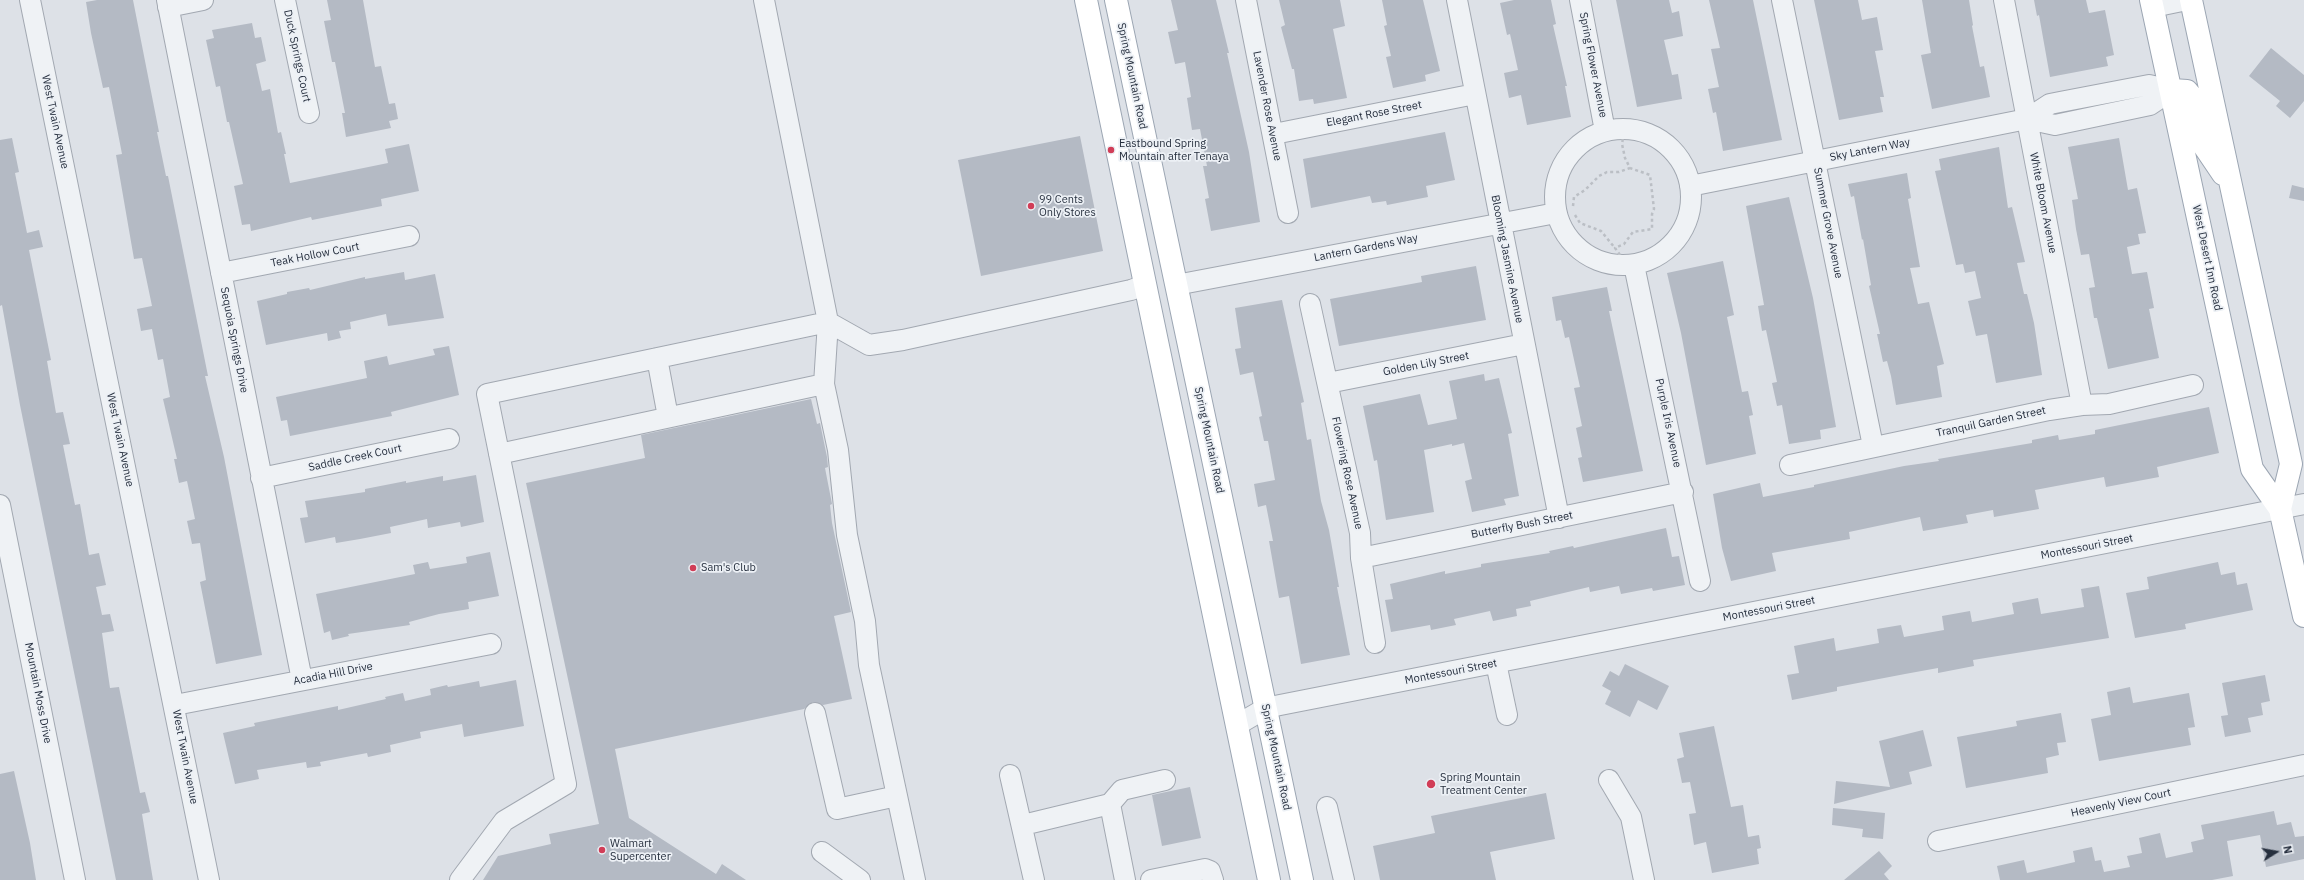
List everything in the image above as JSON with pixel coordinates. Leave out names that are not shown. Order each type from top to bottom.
[{"type":"main road","points":[[1086,0],[1269,880]]},
{"type":"main road","name":"Spring Mountain Road","points":[[1116,0],[1302,880]]},
{"type":"main road","name":"West Desert Inn Road","points":[[2191,0],[2290,464],[2280,509]]},
{"type":"main road","name":"West Desert Inn Road","points":[[2152,3],[2172,90],[2252,469],[2280,509],[2304,616]]},
{"type":"main road","points":[[2172,90],[2187,91],[2191,96],[2200,140],[2229,183]]},
{"type":"main road","points":[[1106,99],[1135,170],[1159,271],[1165,278],[1176,284]]},
{"type":"main road","points":[[1145,285],[1162,304],[1206,422]]},
{"type":"street","name":"West Twain Avenue","points":[[30,0],[175,705],[209,880]]},
{"type":"street","points":[[168,3],[203,0]]},
{"type":"street","name":"Duck Springs Court","points":[[285,0],[309,113]]},
{"type":"street","points":[[764,0],[828,322],[824,384],[838,450],[848,536],[865,621],[869,665],[914,880]]},
{"type":"street","name":"Lavender Rose Avenue","points":[[1246,0],[1274,134],[1288,213]]},
{"type":"street","name":"Blooming Jasmine Avenue","points":[[1457,0],[1559,518]]},
{"type":"street","name":"Spring Flower Avenue","points":[[1580,0],[1605,131]]},
{"type":"street","name":"Summer Grove Avenue","points":[[1782,0],[1873,446]]},
{"type":"street","name":"White Bloom Avenue","points":[[2004,0],[2082,405]]},
{"type":"street","points":[[2152,3],[2186,0]]},
{"type":"street","name":"Sequoia Springs Drive","points":[[168,3],[302,680]]},
{"type":"street","name":"Sky Lantern Way","points":[[1690,186],[2027,119],[2055,125],[2150,105],[2172,90]]},
{"type":"street","name":"Elegant Rose Street","points":[[1274,134],[1475,94]]},
{"type":"street","points":[[1625,129],[1650,134],[1669,147],[1683,165],[1690,186],[1690,208],[1684,228],[1671,246],[1654,258],[1594,259],[1577,248],[1564,232],[1556,213],[1554,192],[1560,171],[1567,159],[1586,140],[1605,131],[1625,129]]},
{"type":"street","name":"Lantern Gardens Way","points":[[1176,284],[1556,213]]},
{"type":"street","name":"Teak Hollow Court","points":[[221,273],[409,236]]},
{"type":"street","name":"Purple Iris Avenue","points":[[1623,259],[1683,492],[1700,581]]},
{"type":"street","points":[[460,880],[504,821],[566,784],[486,394],[828,322],[869,345],[903,340],[1131,290],[1145,285]]},
{"type":"street","name":"Flowering Rose Avenue","points":[[1310,304],[1360,533],[1361,558],[1375,643]]},
{"type":"street","name":"Golden Lily Street","points":[[1328,383],[1524,344]]},
{"type":"street","points":[[657,358],[668,417]]},
{"type":"street","points":[[499,454],[824,384]]},
{"type":"street","name":"Tranquil Garden Street","points":[[1790,465],[1873,446],[2082,405],[2109,404],[2192,385]]},
{"type":"street","name":"Saddle Creek Court","points":[[261,478],[450,439]]},
{"type":"street","name":"Butterfly Bush Street","points":[[1361,558],[1683,492]]},
{"type":"street","name":"Montessouri Street","points":[[1237,725],[1266,708],[2304,504]]},
{"type":"street","name":"Mountain Moss Drive","points":[[0,505],[75,880]]},
{"type":"street","name":"Acadia Hill Drive","points":[[175,705],[491,644]]},
{"type":"street","points":[[1496,663],[1507,715]]},
{"type":"street","points":[[815,712],[837,808],[897,796]]},
{"type":"street","name":"Heavenly View Court","points":[[1938,841],[2304,765]]},
{"type":"street","points":[[1010,775],[1023,825],[1034,880]]},
{"type":"street","points":[[1023,825],[1110,804],[1122,790],[1165,780]]},
{"type":"street","points":[[1609,780],[1631,817],[1644,880]]},
{"type":"street","points":[[1110,804],[1125,880]]},
{"type":"street","points":[[1327,808],[1344,880]]},
{"type":"street","points":[[822,852],[860,880]]},
{"type":"street","points":[[1150,880],[1205,869],[1210,871],[1213,880]]},
{"type":"path","points":[[1625,129],[1622,144],[1625,158],[1630,168]]},
{"type":"path","points":[[1630,168],[1650,175],[1654,194],[1653,224],[1652,229],[1633,232],[1624,244],[1623,259],[1601,231],[1580,222],[1576,217],[1573,206],[1574,197],[1585,190],[1599,176],[1607,172],[1619,172],[1630,168]]},
{"type":"building","points":[[97,0],[133,0],[159,132],[157,132],[166,176],[168,176],[208,376],[205,376],[224,457],[262,655],[216,664],[200,582],[206,580],[200,543],[192,544],[187,521],[195,519],[187,481],[179,483],[174,459],[177,459],[163,399],[170,397],[163,359],[158,360],[152,329],[141,331],[137,309],[152,306],[142,258],[134,259],[116,155],[122,154],[109,87],[103,88],[91,33],[86,2]]},
{"type":"building","points":[[327,0],[363,0],[375,67],[381,66],[389,104],[395,103],[398,119],[389,121],[391,128],[346,137],[342,113],[345,113],[335,62],[332,62],[324,21],[331,20]]},
{"type":"building","points":[[1171,0],[1216,0],[1229,53],[1227,53],[1249,152],[1260,222],[1211,231],[1205,199],[1209,198],[1203,166],[1207,166],[1200,129],[1192,130],[1187,98],[1191,97],[1185,62],[1175,64],[1168,32],[1178,30]]},
{"type":"building","points":[[1279,0],[1340,0],[1345,26],[1333,29],[1347,98],[1314,104],[1313,99],[1299,101],[1294,69],[1292,69],[1281,27],[1285,25]]},
{"type":"building","points":[[1382,0],[1423,0],[1440,71],[1425,75],[1426,81],[1393,88],[1386,57],[1391,56],[1384,26],[1387,25]]},
{"type":"building","points":[[1514,0],[1551,0],[1556,24],[1553,25],[1567,86],[1565,86],[1571,117],[1527,125],[1521,95],[1509,98],[1504,73],[1518,70],[1510,34],[1507,35],[1500,3]]},
{"type":"building","points":[[1616,0],[1669,0],[1672,13],[1679,11],[1683,36],[1664,40],[1672,75],[1678,74],[1682,99],[1637,107]]},
{"type":"building","points":[[1709,0],[1753,0],[1782,140],[1723,151],[1716,112],[1713,113],[1708,89],[1719,87],[1711,49],[1720,48]]},
{"type":"building","points":[[1814,0],[1858,0],[1862,20],[1877,17],[1883,50],[1875,51],[1884,97],[1880,97],[1883,112],[1839,120]]},
{"type":"building","points":[[1922,0],[1969,0],[1972,26],[1980,67],[1984,66],[1990,97],[1932,109],[1921,55],[1931,53]]},
{"type":"building","points":[[2034,0],[2086,0],[2089,13],[2105,10],[2114,55],[2106,57],[2108,66],[2050,77],[2039,15],[2037,16]]},
{"type":"building","points":[[252,23],[255,38],[261,37],[266,61],[256,64],[262,91],[270,89],[278,133],[281,132],[286,154],[284,154],[290,183],[388,163],[385,149],[409,144],[419,191],[381,199],[382,206],[312,220],[311,217],[251,231],[250,224],[242,225],[234,186],[243,184],[229,122],[227,122],[220,86],[216,87],[206,40],[214,38],[212,30]]},
{"type":"building","points":[[2271,48],[2304,75],[2304,101],[2290,118],[2276,106],[2280,101],[2249,76]]},
{"type":"building","points":[[1445,132],[1455,180],[1426,186],[1428,197],[1387,205],[1386,201],[1372,203],[1370,196],[1311,208],[1303,159]]},
{"type":"building","name":"99 Cents Only Stores","points":[[1080,136],[1103,251],[981,276],[958,160]]},
{"type":"building","points":[[12,138],[19,172],[15,173],[27,233],[39,230],[43,247],[29,250],[51,360],[47,361],[56,413],[63,412],[70,444],[63,445],[75,505],[80,504],[89,555],[99,553],[106,585],[96,587],[102,615],[110,614],[114,631],[102,633],[110,688],[119,687],[140,793],[145,792],[150,812],[142,814],[153,880],[116,880],[20,405],[2,305],[0,306],[0,140]]},
{"type":"building","points":[[2119,138],[2128,190],[2137,188],[2146,233],[2138,234],[2140,244],[2127,247],[2132,274],[2147,272],[2154,308],[2149,309],[2159,358],[2108,369],[2097,318],[2094,318],[2089,288],[2095,287],[2089,254],[2081,255],[2076,229],[2072,200],[2078,199],[2068,147]]},
{"type":"building","points":[[1999,147],[2008,208],[2012,207],[2025,262],[2017,263],[2024,294],[2027,294],[2034,323],[2042,375],[1996,383],[1987,334],[1976,336],[1968,301],[1981,298],[1975,271],[1965,273],[1963,264],[1956,265],[1935,171],[1941,170],[1939,159]]},
{"type":"building","points":[[1907,173],[1911,198],[1908,199],[1920,267],[1910,268],[1918,304],[1929,302],[1944,364],[1937,366],[1942,397],[1896,405],[1887,361],[1883,362],[1877,334],[1880,334],[1869,286],[1871,285],[1863,239],[1862,240],[1854,196],[1851,197],[1848,184]]},
{"type":"building","points":[[2292,185],[2304,188],[2304,201],[2289,198]]},
{"type":"building","points":[[1789,197],[1813,298],[1836,427],[1820,430],[1821,439],[1789,444],[1782,405],[1777,406],[1772,383],[1777,382],[1766,330],[1762,331],[1758,306],[1764,305],[1746,206]]},
{"type":"building","points":[[1723,261],[1734,315],[1727,317],[1742,392],[1748,391],[1753,415],[1749,416],[1756,454],[1706,465],[1681,333],[1667,273]]},
{"type":"building","points":[[1476,266],[1486,320],[1339,346],[1330,299],[1422,282],[1421,276]]},
{"type":"building","points":[[404,272],[405,280],[435,274],[444,318],[388,326],[386,314],[350,322],[351,329],[339,331],[341,338],[328,341],[327,333],[266,345],[257,301],[287,294],[287,292],[309,288],[310,290],[365,277],[365,279]]},
{"type":"building","points":[[1607,287],[1612,311],[1609,311],[1643,471],[1583,482],[1578,458],[1582,457],[1576,428],[1582,426],[1574,388],[1580,387],[1569,337],[1565,338],[1561,320],[1556,321],[1552,297]]},
{"type":"building","points":[[1282,300],[1304,402],[1301,403],[1307,440],[1311,439],[1321,501],[1329,530],[1339,587],[1337,587],[1350,655],[1301,664],[1289,596],[1279,598],[1269,541],[1273,541],[1266,505],[1258,507],[1254,484],[1275,480],[1268,441],[1264,441],[1259,417],[1262,416],[1253,372],[1240,375],[1235,349],[1241,348],[1235,308]]},
{"type":"building","points":[[449,346],[459,395],[391,412],[392,416],[290,436],[287,420],[281,421],[276,397],[367,378],[364,361],[387,356],[389,365],[435,355],[433,349]]},
{"type":"building","points":[[1484,374],[1485,381],[1499,378],[1512,433],[1508,434],[1519,496],[1504,499],[1506,505],[1472,512],[1465,481],[1472,479],[1464,443],[1452,446],[1452,444],[1424,450],[1434,512],[1386,520],[1377,460],[1374,461],[1363,406],[1420,394],[1428,425],[1457,419],[1449,381]]},
{"type":"building","name":"Sam's Club","points":[[811,399],[817,424],[820,423],[827,457],[828,467],[825,468],[832,504],[830,505],[832,523],[851,612],[834,616],[852,699],[823,705],[813,702],[804,709],[615,749],[629,818],[716,874],[722,864],[746,880],[483,880],[498,856],[551,844],[549,834],[599,824],[526,483],[645,458],[641,435]]},
{"type":"building","points":[[2209,407],[2219,453],[2157,467],[2159,477],[2106,487],[2104,477],[2035,490],[2039,509],[1994,517],[1993,510],[1966,515],[1968,523],[1923,531],[1920,517],[1849,532],[1850,539],[1772,553],[1776,571],[1731,581],[1722,548],[1713,494],[1760,483],[1763,497],[1904,466],[1939,461],[1938,459],[2032,443],[2032,440],[2058,435],[2059,440],[2095,434],[2095,430]]},
{"type":"building","points":[[476,475],[484,522],[461,527],[460,522],[428,528],[427,519],[390,527],[391,533],[336,543],[335,537],[305,543],[300,518],[308,517],[305,501],[365,492],[365,489],[406,481],[406,483],[443,476],[443,481]]},
{"type":"building","points":[[1666,528],[1672,557],[1679,556],[1685,585],[1653,591],[1652,588],[1621,594],[1619,586],[1590,592],[1589,587],[1530,601],[1531,606],[1516,609],[1517,616],[1493,621],[1490,611],[1454,619],[1456,625],[1431,630],[1430,625],[1391,632],[1385,600],[1393,599],[1390,584],[1445,571],[1445,574],[1481,567],[1481,564],[1550,553],[1549,551],[1573,546],[1574,548]]},
{"type":"building","points":[[490,552],[499,596],[468,602],[469,609],[439,614],[409,622],[410,625],[348,634],[349,636],[332,640],[330,631],[324,633],[316,594],[415,574],[413,565],[428,562],[430,569],[467,563],[466,557]]},
{"type":"building","points":[[2218,562],[2221,575],[2235,572],[2237,585],[2247,583],[2253,610],[2185,624],[2186,629],[2135,638],[2126,593],[2149,589],[2147,577]]},
{"type":"building","points":[[2099,586],[2109,638],[1973,660],[1974,666],[1938,673],[1938,668],[1905,674],[1837,687],[1837,691],[1792,700],[1787,675],[1799,673],[1794,646],[1834,638],[1836,651],[1879,643],[1877,629],[1901,625],[1904,637],[1944,630],[1942,616],[1970,611],[1972,622],[2014,614],[2012,603],[2038,598],[2041,614],[2084,607],[2081,589]]},
{"type":"building","points":[[1625,664],[1669,686],[1657,710],[1638,700],[1630,717],[1605,704],[1611,691],[1602,686],[1610,671],[1619,676]]},
{"type":"building","points":[[2265,675],[2270,701],[2261,703],[2263,715],[2248,718],[2251,732],[2225,737],[2221,716],[2228,715],[2222,683]]},
{"type":"building","points":[[516,680],[524,726],[464,737],[462,724],[420,732],[421,738],[390,745],[391,752],[368,757],[367,753],[320,762],[321,766],[307,768],[306,762],[257,770],[259,779],[235,784],[223,733],[255,726],[254,723],[338,706],[338,710],[386,699],[385,697],[403,693],[405,701],[431,695],[430,689],[447,685],[448,687],[479,681],[480,687]]},
{"type":"building","points":[[2130,687],[2133,703],[2189,693],[2195,727],[2188,728],[2191,745],[2099,761],[2091,719],[2111,715],[2107,692]]},
{"type":"building","points":[[2061,713],[2066,742],[2057,743],[2059,755],[2046,758],[2048,773],[1966,788],[1957,737],[2017,726],[2016,721]]},
{"type":"building","points":[[1714,726],[1731,807],[1743,805],[1748,837],[1759,835],[1761,848],[1757,849],[1759,864],[1712,873],[1706,842],[1694,845],[1689,814],[1696,813],[1690,782],[1682,783],[1677,759],[1684,757],[1679,733]]},
{"type":"building","points":[[1923,730],[1932,766],[1909,772],[1912,784],[1834,804],[1836,781],[1890,787],[1879,741]]},
{"type":"building","points":[[14,771],[30,843],[36,880],[0,880],[0,774]]},
{"type":"building","points":[[1190,787],[1201,838],[1162,846],[1152,795]]},
{"type":"building","points":[[1546,793],[1555,839],[1490,852],[1496,880],[1380,880],[1373,846],[1435,833],[1431,816]]},
{"type":"building","points":[[1833,808],[1885,813],[1883,839],[1862,837],[1863,829],[1832,825]]},
{"type":"building","points":[[2274,811],[2277,825],[2291,822],[2295,837],[2304,836],[2304,859],[2266,867],[2260,835],[2227,841],[2233,876],[2212,880],[2000,880],[1997,866],[2024,860],[2027,873],[2075,862],[2073,851],[2092,847],[2095,861],[2101,860],[2104,872],[2130,867],[2127,856],[2142,853],[2139,838],[2160,833],[2166,858],[2193,852],[2191,842],[2204,839],[2201,825]]},
{"type":"building","points":[[1879,851],[1892,866],[1884,874],[1889,880],[1844,880]]},
{"type":"place","name":"Eastbound Spring Mountain after Tenaya","points":[[1111,150]]},
{"type":"place","name":"99 Cents Only Stores","points":[[1031,206]]},
{"type":"place","name":"Sam's Club","points":[[693,568]]},
{"type":"place","name":"Spring Mountain Treatment Center","points":[[1431,784]]},
{"type":"place","name":"Walmart Supercenter","points":[[602,850]]}]
